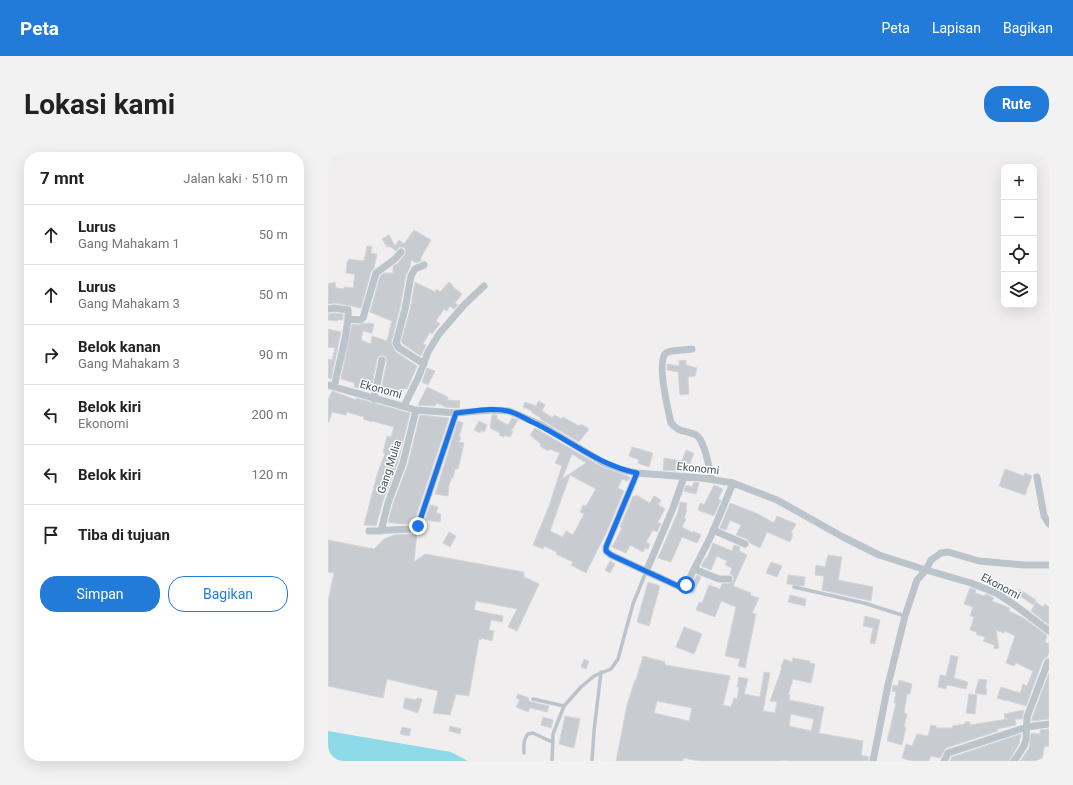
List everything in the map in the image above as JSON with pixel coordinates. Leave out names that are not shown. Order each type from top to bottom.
[{"type":"street","points":[[348,319],[360,320],[363,318],[376,273],[395,259],[401,252]]},
{"type":"street","points":[[424,265],[415,269],[411,276],[405,309],[396,343],[399,348],[424,364]]},
{"type":"street","points":[[404,406],[424,364],[428,352],[439,334],[464,305],[484,286]]},
{"type":"street","points":[[328,309],[334,308],[348,310],[345,339],[331,386]]},
{"type":"street","points":[[692,349],[668,352],[664,355],[661,364],[663,380],[671,422],[680,431],[697,435],[701,439],[712,479]]},
{"type":"street","points":[[374,399],[382,360]]},
{"type":"street","name":"Ekonomi","points":[[331,386],[416,410],[456,413],[491,410],[509,411],[541,425],[604,463],[623,470],[637,473],[712,479],[733,484],[777,500],[843,537],[879,555],[971,583],[998,594],[1049,630]]},
{"type":"street","name":"Gang Mulia","points":[[380,531],[388,503],[403,463],[416,410]]},
{"type":"street","points":[[369,531],[413,529],[418,526],[456,413]]},
{"type":"street","points":[[637,473],[606,550],[607,553],[682,588],[686,585],[694,569],[733,484]]},
{"type":"street","points":[[646,572],[673,508],[684,477]]},
{"type":"street","points":[[1037,477],[1044,516],[1049,524]]},
{"type":"street","points":[[713,530],[745,544]]},
{"type":"street","points":[[873,761],[888,685],[905,616],[917,580],[926,570],[931,560],[936,556],[948,552],[979,561],[1024,565],[1049,565]]},
{"type":"street","points":[[694,569],[719,579],[729,579]]},
{"type":"street","points":[[1014,761],[1024,746],[1028,714],[1048,662]]},
{"type":"street","points":[[944,761],[948,753],[1027,727],[1049,724]]},
{"type":"lane","points":[[552,761],[553,734],[564,706],[581,687],[594,676],[611,669],[618,659],[633,604],[646,572]]},
{"type":"lane","points":[[794,587],[864,603],[905,616]]},
{"type":"lane","points":[[592,761],[601,672]]},
{"type":"lane","points":[[533,699],[564,706]]},
{"type":"lane","points":[[524,753],[525,737],[528,734],[533,734],[552,742]]},
{"type":"water","points":[[328,731],[451,752],[468,761],[328,761]]},
{"type":"building","points":[[414,230],[431,240],[420,259],[422,260],[417,263],[411,260],[410,267],[406,275],[400,308],[391,343],[396,352],[417,366],[407,389],[404,388],[401,395],[381,390],[387,361],[386,357],[383,355],[379,356],[377,359],[372,385],[366,383],[364,390],[354,387],[355,383],[341,379],[352,324],[374,324],[372,333],[363,331],[361,340],[371,344],[372,336],[387,341],[392,321],[370,312],[380,276],[384,273],[393,273],[393,266],[398,263],[406,253],[405,248],[402,247],[399,247],[396,251],[389,246],[387,247],[382,239],[389,235],[395,246],[399,240],[404,244]]},
{"type":"building","points":[[367,246],[372,247],[371,253],[377,254],[361,308],[335,303],[328,304],[328,284],[335,282],[336,288],[353,288],[355,274],[346,273],[347,262],[349,259],[364,261]]},
{"type":"building","points":[[415,282],[435,292],[437,289],[440,292],[449,282],[462,294],[455,303],[458,305],[454,309],[450,306],[447,311],[444,309],[436,321],[440,324],[432,334],[430,332],[423,344],[426,345],[421,356],[401,342],[410,310]]},
{"type":"building","points":[[328,314],[343,314],[343,320],[328,320]]},
{"type":"building","points":[[328,329],[341,332],[331,379],[328,378],[328,359],[332,360],[335,348],[328,347]]},
{"type":"building","points":[[686,360],[686,365],[697,368],[695,376],[688,377],[689,394],[680,395],[678,372],[667,370],[667,364],[679,366],[679,361]]},
{"type":"building","points":[[427,368],[435,371],[428,385],[422,382]]},
{"type":"building","points":[[427,387],[448,397],[447,400],[460,401],[459,408],[445,407],[437,403],[435,406],[418,405]]},
{"type":"building","points":[[332,391],[356,400],[356,398],[410,413],[398,462],[383,501],[376,526],[364,525],[377,475],[385,453],[383,453],[387,436],[391,437],[394,427],[372,422],[363,419],[364,417],[347,412],[346,415],[332,412],[328,422],[328,399]]},
{"type":"building","points":[[539,401],[545,405],[542,411],[551,417],[555,415],[561,419],[563,417],[579,426],[581,424],[589,429],[579,442],[540,419],[541,418],[531,412],[532,411],[523,407],[525,402],[536,406]]},
{"type":"building","points":[[420,415],[449,418],[415,519],[413,518],[412,524],[388,522],[408,464]]},
{"type":"building","points":[[492,415],[497,415],[497,419],[508,425],[512,418],[518,420],[511,431],[513,431],[510,437],[499,435],[500,433],[490,428]]},
{"type":"building","points":[[458,421],[463,423],[459,436],[461,437],[459,442],[464,443],[458,469],[455,469],[453,478],[452,477],[449,485],[448,496],[435,494]]},
{"type":"building","points":[[479,421],[487,425],[484,432],[481,430],[480,433],[474,430]]},
{"type":"building","points":[[535,428],[602,467],[630,477],[628,481],[622,479],[618,488],[624,491],[607,531],[586,573],[571,565],[573,562],[556,554],[557,552],[544,546],[543,549],[533,545],[549,506],[562,466],[555,463],[560,453],[549,449],[548,451],[540,446],[541,444],[530,435]],"holes":[[[572,454],[586,463],[562,479]],[[570,475],[596,489],[586,506],[583,505],[580,512],[584,514],[573,535],[566,531],[563,537],[550,531]]]},
{"type":"building","points":[[632,447],[653,453],[649,467],[638,463],[639,460],[629,456]]},
{"type":"building","points":[[686,450],[694,453],[687,472],[663,470],[664,458],[682,461]]},
{"type":"building","points":[[1005,469],[1024,476],[1025,473],[1032,476],[1025,495],[999,486]]},
{"type":"building","points":[[694,482],[699,483],[696,494],[684,491],[686,485],[692,487]]},
{"type":"building","points":[[714,485],[723,489],[718,499],[721,500],[714,516],[698,510],[700,503],[704,505]]},
{"type":"building","points":[[636,495],[650,503],[654,496],[661,500],[658,505],[665,509],[658,522],[661,524],[657,532],[653,530],[646,542],[650,544],[648,549],[645,548],[643,552],[630,545],[626,553],[612,547],[622,528],[620,527],[633,496],[635,497]]},
{"type":"building","points":[[680,502],[687,503],[687,510],[684,518],[686,519],[682,527],[693,533],[693,531],[701,535],[697,543],[682,537],[671,562],[658,558],[678,512]]},
{"type":"building","points":[[730,503],[758,514],[774,523],[777,516],[796,524],[791,533],[793,534],[790,542],[767,532],[760,548],[750,543],[747,539],[736,535],[741,525],[730,520],[726,530],[720,528]]},
{"type":"building","points":[[430,505],[438,507],[436,513],[441,514],[440,522],[425,520]]},
{"type":"building","points":[[417,532],[414,562],[425,554],[524,572],[524,577],[539,584],[517,631],[508,627],[517,609],[476,601],[474,610],[503,616],[502,622],[491,620],[489,630],[494,631],[492,641],[481,638],[481,640],[479,639],[469,696],[456,694],[450,715],[433,713],[438,691],[387,679],[383,698],[328,686],[328,601],[334,573],[328,572],[328,540],[374,549],[384,539],[394,535],[413,534]]},
{"type":"building","points":[[449,532],[456,536],[450,547],[443,543]]},
{"type":"building","points":[[713,543],[732,551],[734,545],[740,547],[739,551],[747,555],[733,586],[759,598],[752,613],[756,614],[745,668],[738,666],[740,659],[725,656],[736,607],[721,601],[715,617],[696,610],[699,602],[702,603],[709,585],[720,589],[722,584],[731,583],[734,579],[730,574],[732,568],[725,565],[727,561],[717,556],[711,570],[701,566],[707,558]]},
{"type":"building","points":[[828,555],[842,557],[838,580],[873,587],[871,601],[822,590],[824,576],[815,575],[816,565],[825,567]]},
{"type":"building","points":[[610,561],[615,564],[610,573],[605,570]]},
{"type":"building","points":[[771,562],[782,566],[777,577],[766,573]]},
{"type":"building","points":[[697,575],[701,577],[693,594],[687,591]]},
{"type":"building","points":[[788,575],[805,577],[804,586],[787,584]]},
{"type":"building","points":[[648,582],[660,586],[649,626],[637,622]]},
{"type":"building","points":[[970,588],[976,590],[975,593],[985,596],[986,594],[994,598],[992,601],[1010,608],[1009,611],[1022,617],[1047,635],[1045,642],[1049,644],[1049,653],[1043,660],[1026,706],[997,698],[1001,687],[1020,693],[1023,684],[1027,686],[1033,671],[1016,663],[1014,666],[1006,663],[1015,636],[1005,631],[1004,633],[996,630],[999,648],[994,649],[994,645],[983,641],[985,637],[970,630],[974,617],[970,616],[973,607],[964,604]]},
{"type":"building","points":[[1019,589],[1036,600],[1033,605],[1016,593]]},
{"type":"building","points":[[790,595],[806,599],[805,606],[788,602]]},
{"type":"building","points":[[1036,602],[1043,607],[1045,604],[1049,607],[1049,625],[1031,611]]},
{"type":"building","points":[[865,616],[880,620],[875,644],[870,643],[873,628],[863,626]]},
{"type":"building","points":[[684,627],[702,634],[694,654],[676,647]]},
{"type":"building","points":[[951,655],[958,657],[954,678],[968,682],[966,689],[947,685],[946,689],[938,687],[940,675],[946,676]]},
{"type":"building","points":[[643,656],[665,662],[665,665],[730,676],[723,705],[731,707],[734,698],[737,699],[739,677],[748,679],[744,694],[760,697],[764,672],[770,673],[763,711],[775,713],[777,702],[770,701],[784,659],[792,662],[793,658],[810,661],[810,663],[815,664],[811,683],[793,679],[788,695],[790,695],[789,700],[824,707],[819,733],[863,741],[861,755],[869,757],[868,761],[700,761],[683,758],[683,761],[616,761],[627,705]],"holes":[[[657,701],[692,708],[689,721],[654,713]],[[791,714],[814,719],[811,731],[789,726]]]},
{"type":"building","points":[[584,659],[589,661],[586,669],[581,667]]},
{"type":"building","points":[[1049,673],[1049,719],[1032,721],[1032,718]]},
{"type":"building","points":[[979,679],[987,680],[985,689],[987,689],[986,695],[975,693]]},
{"type":"building","points":[[899,680],[912,684],[910,694],[907,694],[904,713],[907,714],[904,727],[906,727],[902,745],[887,741],[896,703],[894,703],[896,692],[892,691],[893,685],[898,686]]},
{"type":"building","points":[[518,694],[529,698],[528,700],[532,702],[549,706],[547,712],[530,708],[528,712],[516,707],[520,700],[516,698]]},
{"type":"building","points":[[969,694],[977,695],[975,714],[966,713]]},
{"type":"building","points":[[405,698],[416,700],[417,698],[422,699],[418,713],[403,708]]},
{"type":"building","points":[[1024,710],[1022,719],[1015,719],[1016,725],[997,729],[998,731],[946,748],[940,758],[931,756],[929,761],[912,761],[902,758],[906,744],[912,746],[917,734],[928,736],[931,725],[936,726],[936,728],[953,728],[952,726],[965,724],[965,722],[970,722],[970,725],[1008,719],[1005,719],[1004,714]]},
{"type":"building","points":[[565,716],[580,719],[574,748],[559,744]]},
{"type":"building","points":[[543,717],[553,720],[551,728],[541,725]]},
{"type":"building","points":[[450,726],[461,729],[460,734],[449,731]]},
{"type":"building","points":[[402,727],[411,729],[409,736],[400,734]]},
{"type":"building","points":[[1049,729],[1049,746],[1044,747],[1042,761],[1020,761],[1029,748],[1031,733],[1040,734],[1040,730]]},
{"type":"building","points":[[1021,734],[1019,744],[1009,761],[950,761],[952,757]]},
{"type":"route","points":[[418,526],[456,413],[491,410],[509,411],[541,425],[604,463],[637,473],[606,547],[606,551],[611,555],[682,588],[686,585]]}]
